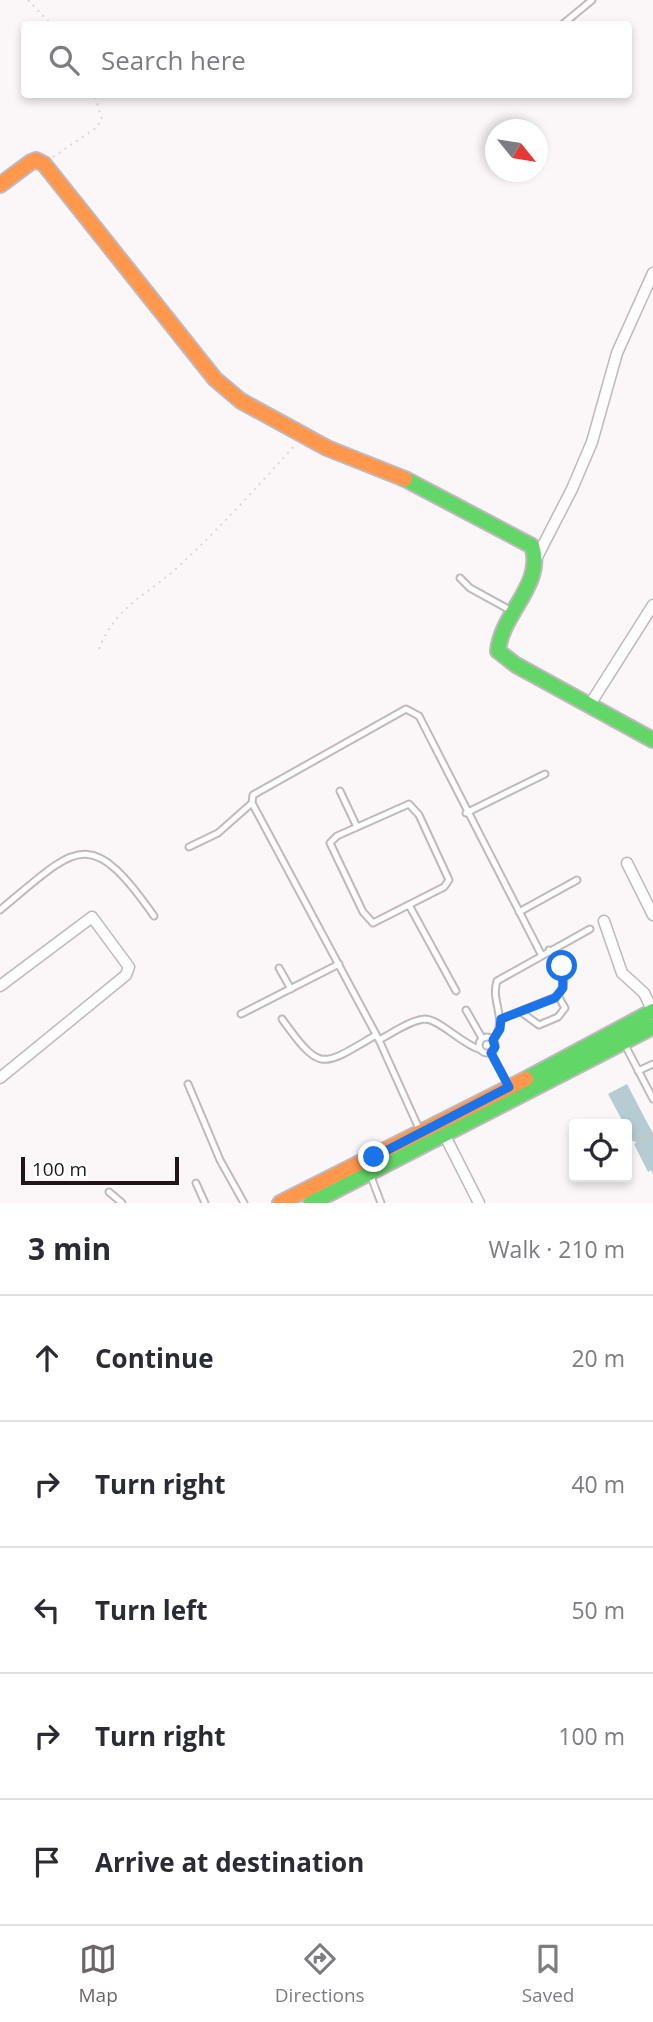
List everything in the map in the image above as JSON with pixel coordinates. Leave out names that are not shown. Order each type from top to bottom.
[{"type":"street","points":[[0,185],[31,162],[40,160],[215,379],[241,401],[345,456],[369,462],[414,482],[527,542],[537,557]]},
{"type":"street","points":[[653,273],[617,353],[592,442],[572,489],[537,557],[531,578],[497,643],[498,651],[516,665],[653,740]]},
{"type":"street","points":[[589,706],[653,605]]},
{"type":"street","points":[[627,863],[653,915]]},
{"type":"street","points":[[0,986],[92,917],[129,967],[126,975],[1,1074]]},
{"type":"street","points":[[280,1203],[421,1134],[653,1011],[645,992],[622,973],[604,921]]},
{"type":"street","points":[[311,1203],[653,1027]]},
{"type":"street","points":[[445,1136],[479,1203]]},
{"type":"lane","points":[[567,21],[592,0]]},
{"type":"lane","points":[[460,578],[470,589],[513,611]]},
{"type":"lane","points":[[421,1134],[377,1038],[252,803],[253,795],[406,709],[419,716],[466,813],[541,954]]},
{"type":"lane","points":[[466,813],[545,774]]},
{"type":"lane","points":[[340,791],[357,827]]},
{"type":"lane","points":[[189,848],[218,833],[252,803]]},
{"type":"lane","points":[[404,804],[414,807],[449,880],[444,887],[373,923],[368,919],[330,846],[337,836],[357,827],[404,804]]},
{"type":"lane","points":[[0,910],[61,859],[87,853],[118,869],[154,916]]},
{"type":"lane","points":[[519,912],[577,880]]},
{"type":"lane","points":[[409,905],[456,991]]},
{"type":"lane","points":[[491,1053],[495,1047],[493,1040],[500,1029],[501,1019],[495,995],[497,981],[590,929]]},
{"type":"lane","points":[[501,1019],[558,996],[563,988],[564,971],[549,950]]},
{"type":"lane","points":[[241,1014],[339,964]]},
{"type":"lane","points":[[279,968],[290,989]]},
{"type":"lane","points":[[521,1012],[539,1025],[558,1017],[565,1008],[558,996]]},
{"type":"lane","points":[[466,1010],[482,1038],[479,1049]]},
{"type":"lane","points":[[282,1019],[304,1049],[319,1060],[328,1061],[425,1019],[433,1021],[464,1043],[484,1053],[491,1053]]},
{"type":"lane","points":[[482,1038],[493,1040]]},
{"type":"lane","points":[[624,1042],[653,1099]]},
{"type":"lane","points":[[491,1053],[509,1087]]},
{"type":"lane","points":[[638,1071],[653,1064]]},
{"type":"lane","points":[[188,1084],[220,1160],[244,1203]]},
{"type":"lane","points":[[370,1174],[381,1203]]},
{"type":"lane","points":[[196,1183],[205,1203]]},
{"type":"lane","points":[[109,1192],[122,1203]]},
{"type":"path","points":[[28,0],[48,21]]},
{"type":"path","points":[[44,164],[96,128],[102,119],[95,98]]},
{"type":"path","points":[[99,649],[111,621],[119,612],[178,568],[304,436]]},
{"type":"building","points":[[627,1084],[652,1132],[633,1142],[632,1119],[621,1119],[608,1094]]},
{"type":"building","points":[[653,1134],[653,1169],[648,1172],[634,1144]]},
{"type":"traffic: fast","points":[[405,479],[532,546],[533,573],[506,624],[498,651],[516,665],[653,740]]},
{"type":"traffic: fast","points":[[526,1079],[653,1011]]},
{"type":"traffic: fast","points":[[311,1203],[653,1027]]},
{"type":"traffic: slow","points":[[0,185],[31,162],[36,160],[44,164],[215,379],[241,401],[327,448],[405,479]]},
{"type":"traffic: slow","points":[[280,1203],[526,1079]]},
{"type":"route","points":[[374,1157],[509,1087],[491,1053],[495,1047],[493,1040],[498,1035],[501,1019],[558,996],[565,981],[562,966]]}]
